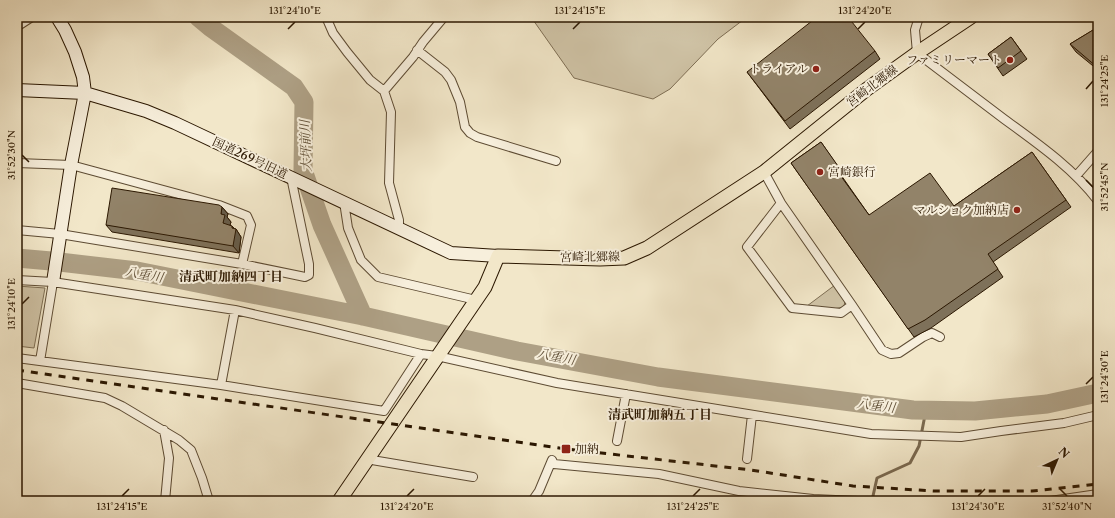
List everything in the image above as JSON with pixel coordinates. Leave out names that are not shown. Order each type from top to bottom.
[{"type":"main road","name":"宮崎北郷線","points":[[498,256],[600,259],[624,258],[647,248],[764,172],[867,89],[971,17]]},
{"type":"main road","points":[[339,501],[485,287],[498,256]]},
{"type":"street","points":[[17,25],[18,26],[32,17]]},
{"type":"street","points":[[40,361],[59,237],[85,93],[83,77],[75,52],[57,17]]},
{"type":"street","points":[[326,17],[333,33],[370,80],[384,91],[391,112],[389,183],[399,220],[399,228]]},
{"type":"street","points":[[384,91],[444,17]]},
{"type":"street","points":[[919,17],[916,30],[917,53],[1038,144],[1076,176],[1098,201]]},
{"type":"street","points":[[417,50],[445,72],[451,80],[460,102],[465,127],[470,133],[477,137],[556,161]]},
{"type":"street","name":"国道269号旧道","points":[[17,90],[85,93],[146,112],[175,123],[451,253],[498,256]]},
{"type":"street","points":[[1076,176],[1098,151]]},
{"type":"street","points":[[17,164],[71,166],[220,205],[247,216],[251,225],[242,264]]},
{"type":"street","points":[[764,172],[780,203],[882,350],[891,354],[899,353],[923,337],[932,333],[940,337]]},
{"type":"street","points":[[17,230],[242,264],[305,277],[309,275],[309,264],[295,179]]},
{"type":"street","points":[[344,202],[348,228],[361,260],[378,277],[474,303]]},
{"type":"street","points":[[780,203],[747,247],[792,308],[841,313],[852,305]]},
{"type":"street","points":[[17,280],[53,280],[235,310],[421,354],[439,354],[557,382],[871,434],[961,437],[1064,423],[1098,415]]},
{"type":"street","points":[[221,386],[235,310]]},
{"type":"street","points":[[17,358],[221,386],[384,411],[421,354]]},
{"type":"street","points":[[17,383],[105,398],[164,430],[191,450],[209,501]]},
{"type":"street","points":[[617,441],[626,394]]},
{"type":"street","points":[[747,459],[752,415]]},
{"type":"street","points":[[164,430],[169,458],[164,501]]},
{"type":"street","points":[[366,460],[473,476]]},
{"type":"street","points":[[532,501],[539,491],[552,460],[554,464],[658,474],[739,491],[813,499],[858,501]]},
{"type":"street","points":[[1050,501],[1098,494]]},
{"type":"shaded area","points":[[531,17],[747,17],[718,39],[670,89],[653,99],[574,78]]},
{"type":"shaded area","points":[[835,285],[845,300],[844,307],[833,309],[807,306]]},
{"type":"shaded area","points":[[17,286],[45,288],[34,348],[17,346]]},
{"type":"building","name":"トライアル","points":[[817,17],[848,17],[875,51],[785,121],[747,72]]},
{"type":"building","points":[[1098,27],[1098,66],[1097,67],[1070,44]]},
{"type":"building","points":[[1011,37],[1021,51],[998,68],[988,54]]},
{"type":"building","points":[[821,142],[838,166],[835,168],[869,215],[930,173],[954,206],[1032,152],[1066,200],[988,254],[998,269],[925,320],[908,329],[791,163]]},
{"type":"building","points":[[112,188],[219,205],[222,207],[221,214],[225,215],[223,223],[236,229],[233,246],[106,225]]},
{"type":"waterway","name":"大坪前川","points":[[198,17],[294,87],[304,102],[303,170],[322,225],[363,316]]},
{"type":"waterway","name":"八重川","points":[[17,258],[137,271],[363,316],[517,351],[658,377],[913,410],[975,411],[1047,404],[1098,393]]},
{"type":"waterway","points":[[873,496],[877,478],[910,463],[919,446],[926,410]]},
{"type":"railway","points":[[17,370],[566,449],[751,470],[853,486],[933,491],[1032,491],[1098,484]]},
{"type":"place","name":"ファミリーマート","points":[[1010,60]]},
{"type":"place","name":"トライアル","points":[[816,69]]},
{"type":"place","name":"宮崎銀行","points":[[820,172]]},
{"type":"place","name":"マルショク加納店","points":[[1017,210]]},
{"type":"place","name":"加納","points":[[566,449]]},
{"type":"district","name":"清武町加納四丁目","points":[[231,276]]},
{"type":"district","name":"清武町加納五丁目","points":[[660,414]]}]
